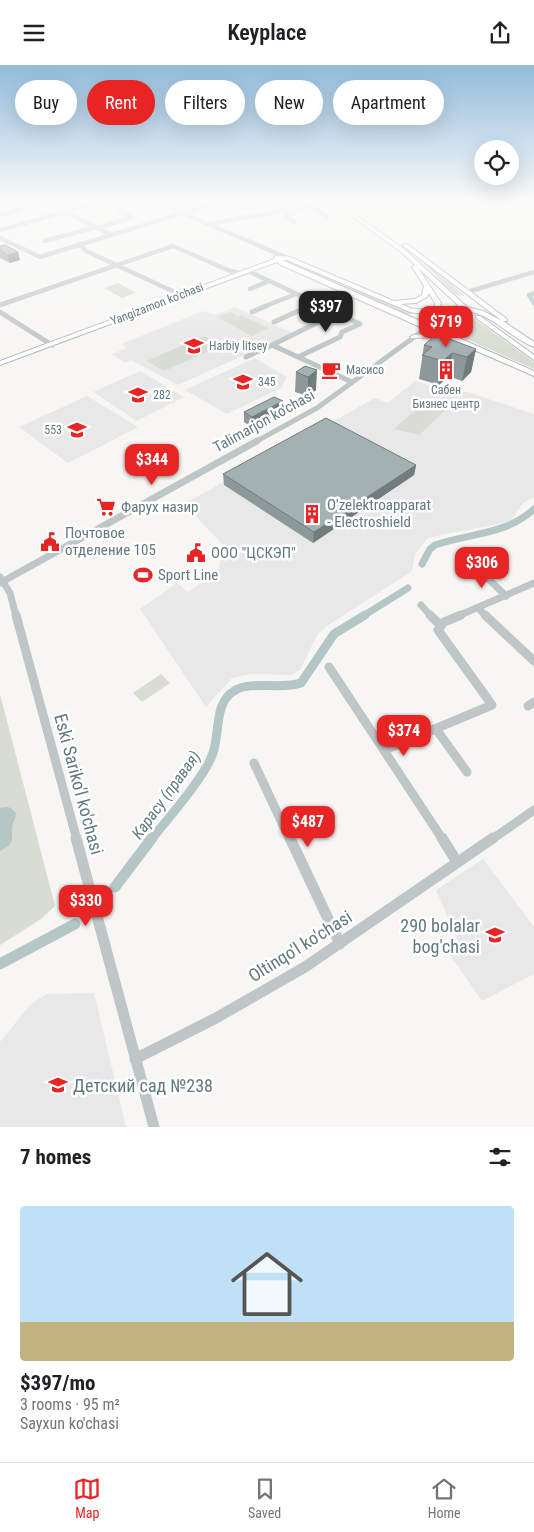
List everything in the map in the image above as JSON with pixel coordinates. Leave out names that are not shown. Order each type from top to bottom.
[{"type":"main road","points":[[402,252],[466,308],[534,358]]},
{"type":"main road","points":[[414,252],[534,344]]},
{"type":"main road","points":[[407,255],[438,305],[429,325]]},
{"type":"main road","points":[[276,258],[408,310],[435,312],[466,308],[481,312],[534,344]]},
{"type":"main road","name":"Yangizamon ko'chasi","points":[[0,365],[276,258]]},
{"type":"main road","points":[[286,261],[343,291],[403,317],[429,325],[455,339],[532,372]]},
{"type":"main road","name":"Yangizamon ko'chasi","points":[[262,264],[286,261]]},
{"type":"main road","points":[[382,299],[401,303],[418,301],[425,296],[427,287]]},
{"type":"main road","points":[[449,294],[464,298],[467,297],[467,292]]},
{"type":"main road","points":[[403,317],[413,315],[408,310]]},
{"type":"main road","points":[[403,317],[418,330],[413,337]]},
{"type":"main road","points":[[413,337],[432,335],[455,339]]},
{"type":"street","points":[[27,252],[38,257],[56,252]]},
{"type":"street","points":[[88,252],[181,295]]},
{"type":"street","points":[[0,305],[157,252]]},
{"type":"street","points":[[0,311],[171,252]]},
{"type":"street","points":[[184,252],[230,271],[243,271],[269,281],[360,324],[342,332],[340,337],[298,357]]},
{"type":"street","points":[[268,252],[276,258]]},
{"type":"street","points":[[269,252],[286,261]]},
{"type":"street","points":[[467,292],[534,272]]},
{"type":"street","points":[[250,289],[269,281]]},
{"type":"street","points":[[274,321],[343,291]]},
{"type":"street","points":[[252,312],[296,295]]},
{"type":"street","points":[[0,311],[52,345]]},
{"type":"street","points":[[246,357],[337,313]]},
{"type":"street","name":"Talimarjon ko'chasi","points":[[1,580],[311,411],[429,325]]},
{"type":"street","points":[[272,345],[352,382]]},
{"type":"street","points":[[474,565],[506,596]]},
{"type":"street","name":"Eski Sariko'l ko'chasi","points":[[1,580],[10,593],[91,900],[136,1059]]},
{"type":"street","points":[[386,750],[492,705],[442,639],[438,630],[444,622],[479,609],[534,583]]},
{"type":"street","points":[[421,605],[440,625]]},
{"type":"street","points":[[479,609],[534,661]]},
{"type":"street","points":[[328,667],[386,750],[457,863]]},
{"type":"street","points":[[436,729],[467,772]]},
{"type":"street","points":[[254,763],[340,944]]},
{"type":"street","name":"Oltinqo'l ko'chasi","points":[[136,1059],[216,1018],[305,967],[534,810]]},
{"type":"street","points":[[136,1059],[154,1127]]},
{"type":"shaded area","points":[[411,252],[465,296],[456,295]]},
{"type":"shaded area","points":[[283,260],[411,314],[405,315],[285,264]]},
{"type":"shaded area","points":[[118,283],[137,292],[122,298],[104,288]]},
{"type":"shaded area","name":"Harbiy litsey","points":[[235,307],[293,333],[178,385],[131,360],[125,363],[112,354],[127,348],[121,344],[203,311],[215,315]]},
{"type":"shaded area","points":[[462,310],[534,362],[534,369],[439,326],[436,319],[444,312]]},
{"type":"shaded area","points":[[230,312],[237,315],[233,318],[241,315],[269,328],[252,336],[217,317]]},
{"type":"shaded area","points":[[204,336],[222,345],[164,371],[147,361]]},
{"type":"shaded area","name":"345","points":[[255,358],[287,377],[281,388],[227,414],[185,390]]},
{"type":"shaded area","name":"282","points":[[140,371],[184,397],[137,421],[93,392]]},
{"type":"shaded area","points":[[415,381],[443,390],[467,392],[534,414],[534,497],[523,503],[511,520],[427,539],[415,554],[412,571],[327,626],[317,635],[300,670],[292,675],[251,674],[232,678],[206,707],[140,609],[177,583],[188,592],[218,571],[224,546],[184,504],[375,398],[388,403]]},
{"type":"shaded area","name":"553","points":[[87,396],[138,427],[68,463],[19,427]]},
{"type":"shaded area","points":[[428,399],[450,406],[419,435],[394,429]]},
{"type":"shaded area","points":[[161,674],[170,683],[142,702],[133,693]]},
{"type":"shaded area","points":[[0,694],[55,906],[41,919],[0,945]]},
{"type":"shaded area","points":[[7,807],[16,813],[16,817],[13,822],[11,842],[0,851],[0,808]]},
{"type":"shaded area","name":"290 bolalar bog'chasi","points":[[483,859],[534,927],[534,974],[482,1001],[448,952],[459,943],[436,890]]},
{"type":"shaded area","name":"Детский сад №238","points":[[94,993],[126,1127],[0,1127],[0,1042],[30,1005],[46,994]]},
{"type":"building","points":[[2,252],[18,252],[8,255]]},
{"type":"building","points":[[439,335],[476,349],[467,357],[452,353],[443,361],[422,355],[432,347],[424,345],[434,336]]},
{"type":"building","points":[[305,366],[317,370],[308,377],[296,372]]},
{"type":"building","points":[[274,397],[283,401],[252,417],[244,412]]},
{"type":"building","name":"O'zelektroapparat - Electroshield","points":[[326,418],[416,465],[314,532],[223,474]]},
{"type":"waterway","name":"Карасу (правая)","points":[[534,293],[529,295],[534,303]]},
{"type":"waterway","name":"Карасу (правая)","points":[[422,564],[430,549],[435,545],[500,529],[523,518],[534,509]]},
{"type":"waterway","name":"Карасу (правая)","points":[[363,616],[408,588]]},
{"type":"waterway","name":"Карасу (правая)","points":[[151,840],[209,763],[215,745],[220,711],[228,696],[234,691],[249,686],[284,686],[301,683],[334,634],[365,615]]},
{"type":"waterway","name":"Карасу (правая)","points":[[115,887],[152,838]]},
{"type":"waterway","name":"Карасу (правая)","points":[[0,964],[75,924]]},
{"type":"place","name":"Harbiy litsey","points":[[194,346]]},
{"type":"place","name":"Масисо","points":[[331,370]]},
{"type":"place","name":"Сабен Бизнес центр","points":[[446,370]]},
{"type":"place","name":"345","points":[[243,382]]},
{"type":"place","name":"282","points":[[138,395]]},
{"type":"place","name":"553","points":[[77,430]]},
{"type":"place","name":"Фарух назир","points":[[106,507]]},
{"type":"place","name":"O'zelektroapparat - Electroshield","points":[[312,514]]},
{"type":"place","name":"Почтовое отделение 105","points":[[50,542]]},
{"type":"place","name":"ООО \"ЦСКЭП\"","points":[[196,553]]},
{"type":"place","name":"Sport Line","points":[[143,575]]},
{"type":"place","name":"290 bolalar bog'chasi","points":[[495,935]]},
{"type":"place","name":"Детский сад №238","points":[[58,1085]]}]
